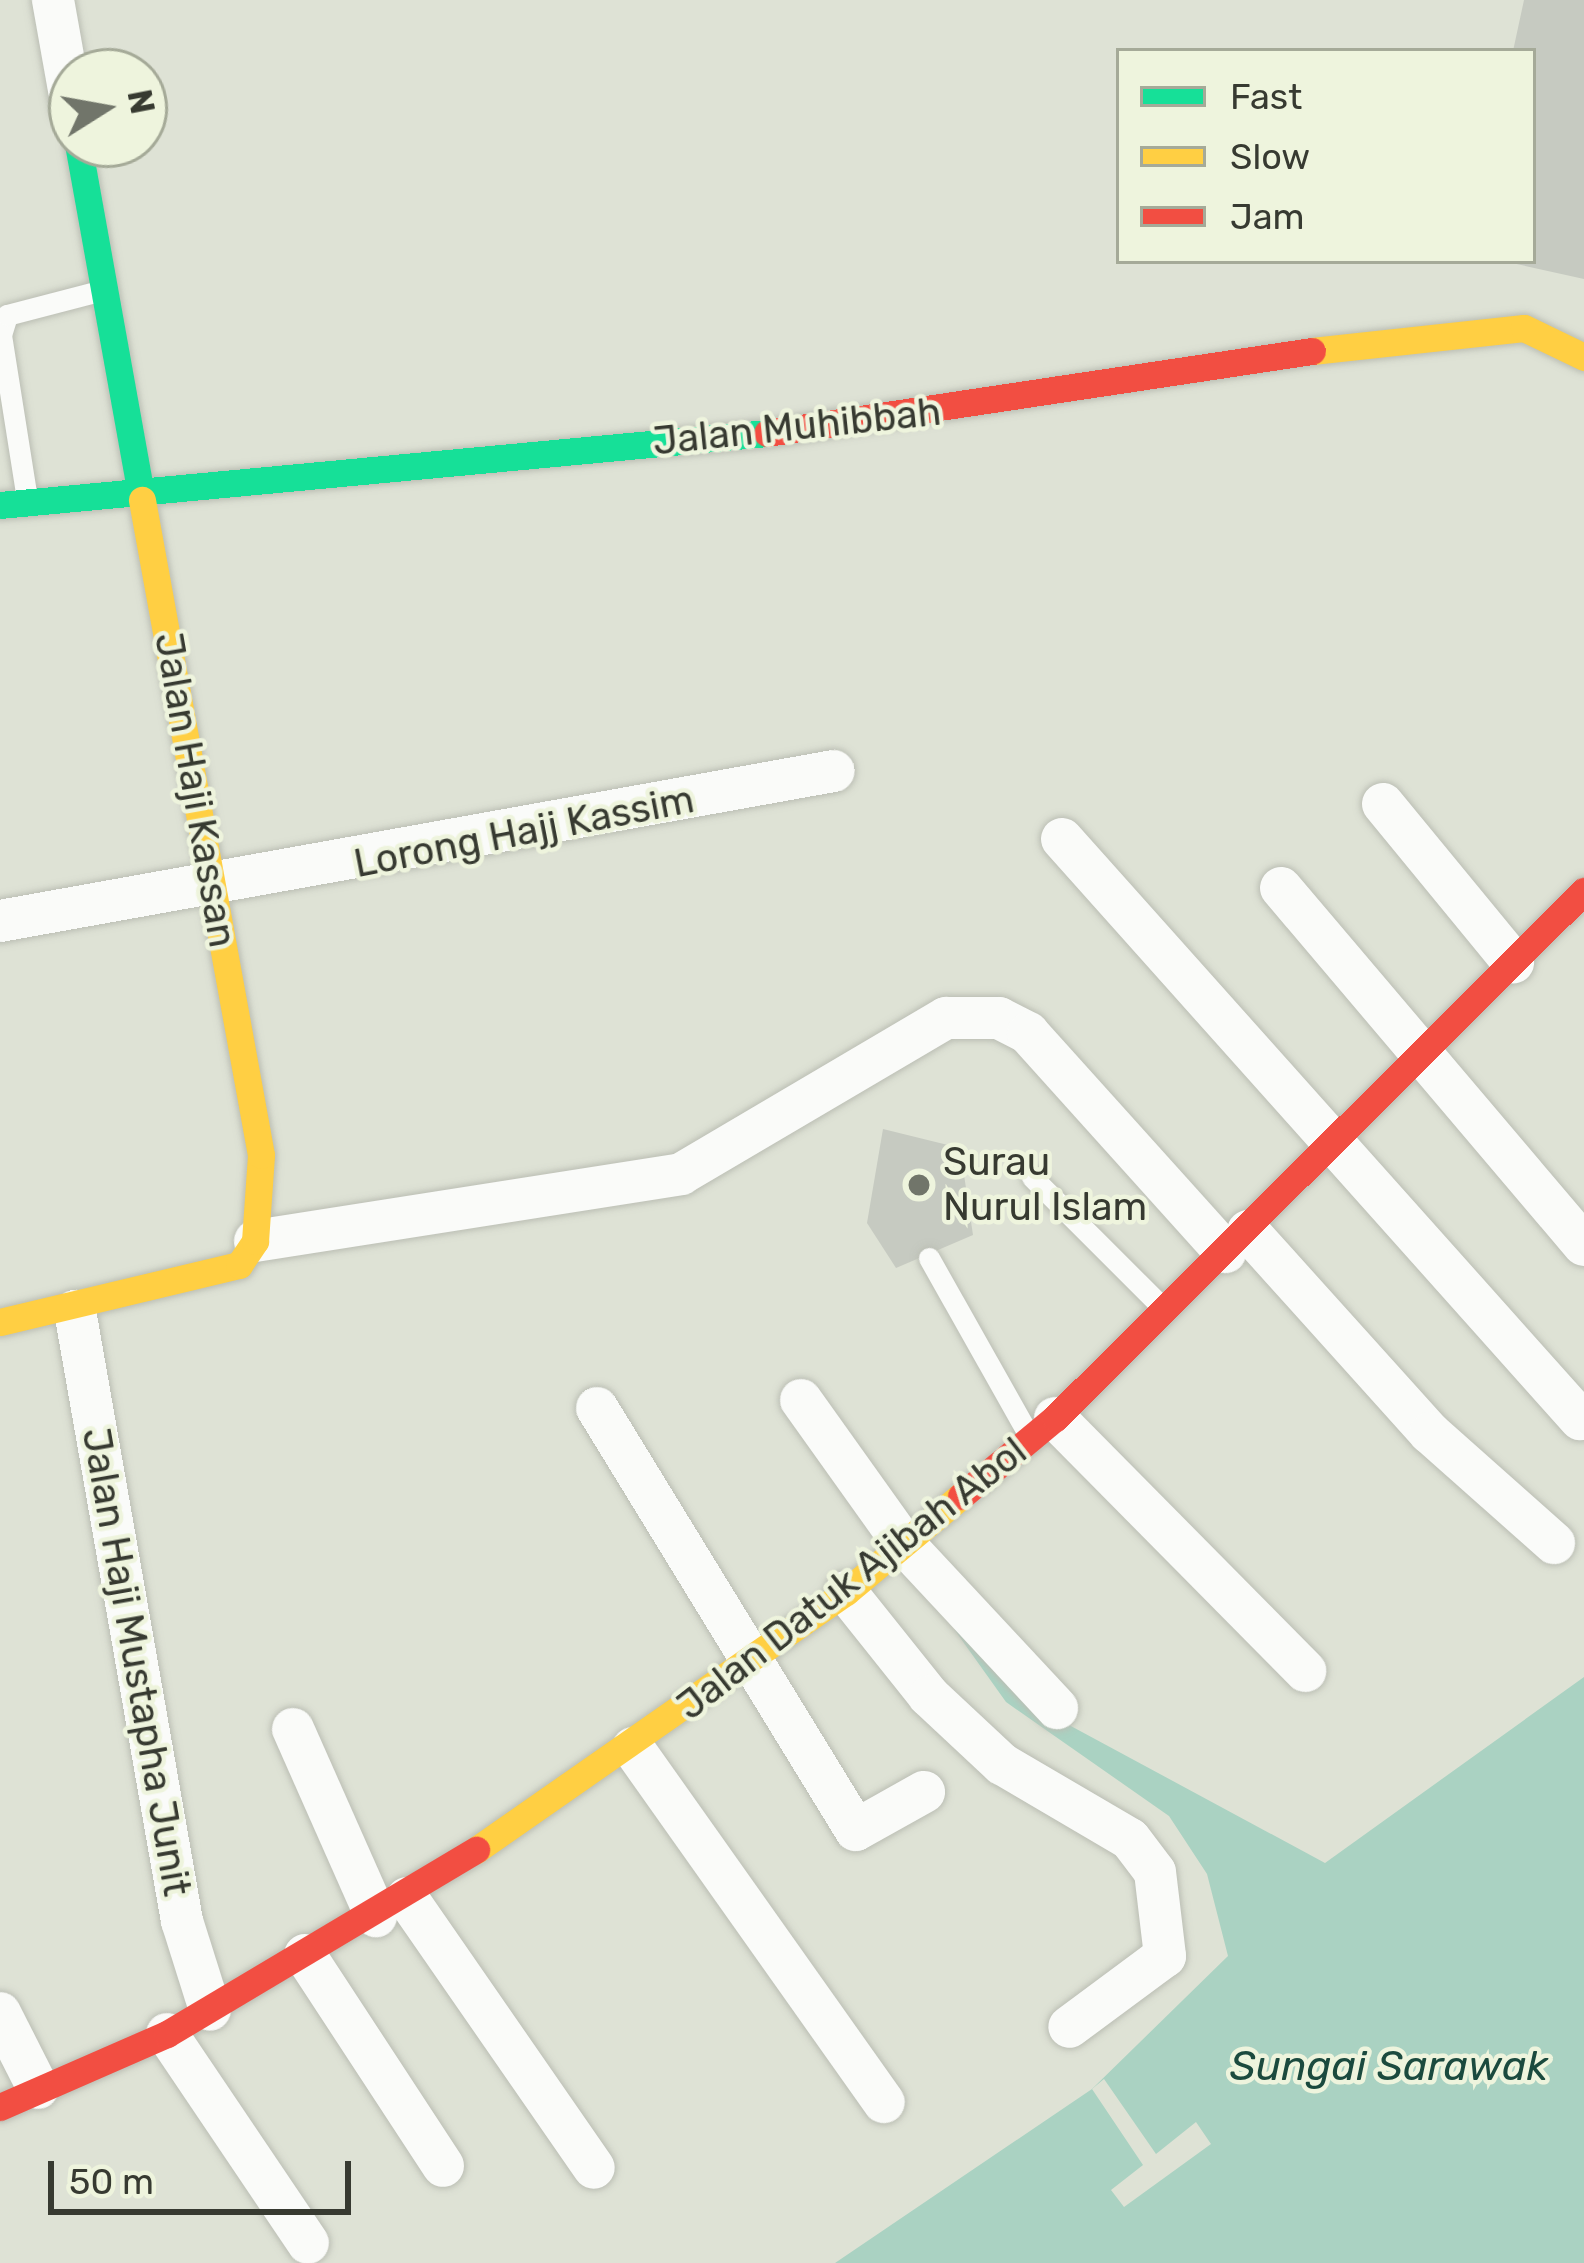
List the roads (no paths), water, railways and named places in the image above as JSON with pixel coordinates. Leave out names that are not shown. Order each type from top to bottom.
[{"type":"main road","name":"Jalan Haji Kassan","points":[[83,168],[261,1155],[255,1241]]},
{"type":"main road","name":"Jalan Muhibbah","points":[[14,505],[907,418],[1447,330],[1524,328],[1584,356]]},
{"type":"main road","name":"Jalan Datuk Ajibah Abol","points":[[0,2108],[167,2034],[392,1907],[633,1748],[846,1592],[1044,1429],[1237,1242],[1333,1139],[1579,904]]},
{"type":"main road","points":[[0,1322],[74,1311],[239,1265],[255,1241]]},
{"type":"street","points":[[53,0],[62,48]]},
{"type":"street","name":"Lorong Hajj Kassim","points":[[0,921],[212,890],[834,771]]},
{"type":"street","points":[[1383,805],[1514,962]]},
{"type":"street","points":[[1062,839],[1580,1419]]},
{"type":"street","points":[[1281,888],[1584,1245]]},
{"type":"street","points":[[255,1241],[681,1174],[946,1018],[999,1018],[1028,1034],[1430,1433],[1554,1543]]},
{"type":"street","name":"Jalan Haji Mustapha Junit","points":[[74,1311],[182,1921],[210,2010]]},
{"type":"street","points":[[801,1400],[903,1544],[1057,1708]]},
{"type":"street","points":[[597,1408],[746,1664],[856,1831],[924,1792]]},
{"type":"street","points":[[1044,1429],[1305,1670]]},
{"type":"street","points":[[846,1592],[929,1696],[1002,1764],[1130,1839],[1155,1872],[1165,1956],[1069,2027]]},
{"type":"street","points":[[293,1729],[392,1907],[594,2168]]},
{"type":"street","points":[[633,1748],[884,2102]]},
{"type":"street","points":[[305,1955],[443,2166]]},
{"type":"street","points":[[0,2013],[38,2088]]},
{"type":"street","points":[[167,2034],[308,2243]]},
{"type":"lane","points":[[14,505],[7,314],[103,290]]},
{"type":"lane","points":[[1032,1177],[1166,1312]]},
{"type":"lane","points":[[929,1258],[1044,1429]]},
{"type":"water","name":"Sungai Sarawak","points":[[954,1629],[1069,1725],[1325,1863],[1584,1677],[1584,2263],[835,2263],[1092,2089],[1228,1956],[1207,1874],[1169,1816],[1006,1702]]},
{"type":"place","name":"Surau Nurul Islam","points":[[919,1185]]}]
